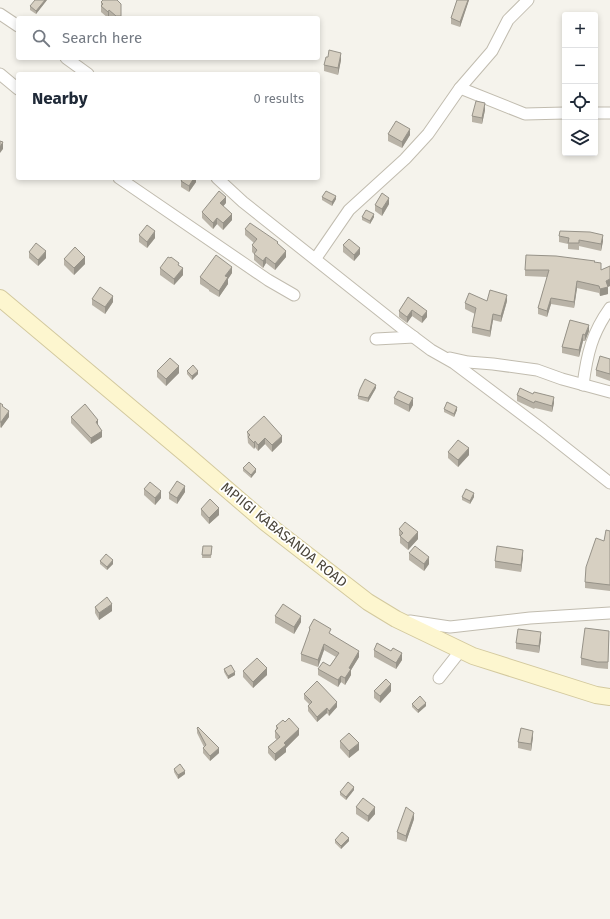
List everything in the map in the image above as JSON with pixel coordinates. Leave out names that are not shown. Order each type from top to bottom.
[{"type":"main road","name":"MPIIGI KABASANDA ROAD","points":[[0,298],[266,523],[368,602],[396,620],[473,656],[610,697]]},
{"type":"street","points":[[316,258],[349,210],[405,159],[428,134],[460,88],[492,51],[508,20],[528,0]]},
{"type":"street","points":[[0,14],[16,25]]},
{"type":"street","points":[[69,60],[85,72]]},
{"type":"street","points":[[0,74],[16,87]]},
{"type":"street","points":[[460,88],[525,114],[562,113]]},
{"type":"street","points":[[598,113],[610,113]]},
{"type":"street","points":[[122,180],[268,280],[294,296]]},
{"type":"street","points":[[219,180],[243,202],[316,258],[414,337],[445,357],[543,430],[610,483]]},
{"type":"street","points":[[583,384],[586,362],[596,330],[610,308]]},
{"type":"street","points":[[376,339],[414,337]]},
{"type":"street","points":[[445,357],[468,362],[500,364],[537,370],[610,392]]},
{"type":"street","points":[[396,620],[450,627],[530,618],[610,613]]},
{"type":"street","points":[[439,678],[461,650]]},
{"type":"building","points":[[35,0],[45,0],[36,11],[30,6]]},
{"type":"building","points":[[103,0],[117,0],[121,4],[121,16],[116,16],[109,10],[108,12],[101,6],[103,4],[101,2]]},
{"type":"building","points":[[457,0],[468,0],[460,22],[451,18]]},
{"type":"building","points":[[329,50],[341,53],[338,68],[324,65],[326,57],[328,57]]},
{"type":"building","points":[[476,101],[485,103],[482,118],[472,116]]},
{"type":"building","points":[[396,121],[410,129],[402,142],[388,134]]},
{"type":"building","points":[[182,180],[193,180],[189,186]]},
{"type":"building","points":[[219,191],[226,197],[220,203],[232,214],[223,223],[217,218],[213,223],[202,212]]},
{"type":"building","points":[[326,191],[336,196],[332,202],[322,197]]},
{"type":"building","points":[[382,193],[389,198],[382,209],[375,205]]},
{"type":"building","points":[[366,210],[374,214],[370,221],[362,217]]},
{"type":"building","points":[[250,223],[278,242],[277,243],[286,251],[275,264],[266,257],[263,261],[254,254],[257,250],[252,245],[257,239],[245,229]]},
{"type":"building","points":[[147,225],[155,231],[147,242],[139,235]]},
{"type":"building","points":[[560,231],[590,232],[603,235],[601,244],[579,240],[579,243],[568,243],[569,238],[559,236]]},
{"type":"building","points":[[349,239],[360,248],[354,255],[343,245]]},
{"type":"building","points":[[36,243],[46,251],[38,260],[29,252]]},
{"type":"building","points":[[75,247],[85,257],[74,268],[64,259]]},
{"type":"building","points":[[216,255],[232,267],[225,276],[228,277],[219,291],[200,277]]},
{"type":"building","points":[[526,255],[556,256],[595,261],[594,262],[601,263],[601,270],[610,266],[610,279],[606,281],[608,287],[600,289],[599,286],[577,281],[574,302],[551,298],[547,311],[538,308],[549,270],[525,270]]},
{"type":"building","points":[[168,257],[171,257],[183,268],[174,279],[160,268]]},
{"type":"building","points":[[100,287],[113,296],[105,307],[92,299]]},
{"type":"building","points":[[490,290],[507,295],[501,316],[493,314],[490,331],[472,327],[476,308],[465,303],[469,293],[487,301]]},
{"type":"building","points":[[408,297],[427,311],[422,317],[412,310],[407,317],[399,311]]},
{"type":"building","points":[[570,320],[589,325],[585,335],[583,334],[579,350],[562,347]]},
{"type":"building","points":[[600,356],[610,359],[610,374],[596,370]]},
{"type":"building","points":[[170,358],[179,366],[166,379],[157,371]]},
{"type":"building","points":[[193,365],[198,371],[192,376],[187,371]]},
{"type":"building","points":[[365,379],[376,385],[368,398],[358,396]]},
{"type":"building","points":[[520,388],[533,394],[534,392],[554,397],[552,406],[535,401],[534,403],[517,395]]},
{"type":"building","points":[[398,391],[413,398],[409,405],[394,398]]},
{"type":"building","points":[[447,402],[457,407],[454,414],[444,409]]},
{"type":"building","points":[[0,403],[9,411],[1,422],[0,422]]},
{"type":"building","points":[[85,404],[98,420],[96,422],[102,431],[91,438],[71,417]]},
{"type":"building","points":[[264,416],[282,436],[272,445],[265,438],[258,445],[255,441],[254,443],[248,437],[250,435],[247,432]]},
{"type":"building","points":[[458,440],[469,448],[458,460],[448,452]]},
{"type":"building","points":[[249,462],[256,469],[251,475],[243,468]]},
{"type":"building","points":[[177,481],[185,486],[177,498],[169,493]]},
{"type":"building","points":[[150,482],[161,491],[155,498],[144,489]]},
{"type":"building","points":[[466,489],[474,493],[470,501],[462,497]]},
{"type":"building","points":[[210,499],[219,508],[209,518],[201,509]]},
{"type":"building","points":[[405,522],[418,532],[408,543],[400,536],[403,533],[399,529]]},
{"type":"building","points":[[606,530],[610,531],[610,585],[585,582],[586,567],[596,538],[604,541]]},
{"type":"building","points":[[203,546],[212,546],[211,555],[202,555]]},
{"type":"building","points":[[415,546],[429,557],[424,564],[409,553]]},
{"type":"building","points":[[497,546],[523,550],[521,565],[495,561]]},
{"type":"building","points":[[106,554],[113,560],[107,567],[100,561]]},
{"type":"building","points":[[107,597],[112,604],[99,613],[95,607]]},
{"type":"building","points":[[283,604],[301,616],[294,627],[275,616]]},
{"type":"building","points":[[314,619],[331,629],[329,633],[359,651],[345,678],[341,676],[338,680],[318,669],[323,662],[330,666],[339,653],[324,644],[318,660],[301,654],[310,629],[309,628]]},
{"type":"building","points":[[585,628],[609,631],[608,662],[597,662],[581,658]]},
{"type":"building","points":[[518,629],[541,632],[539,646],[516,643]]},
{"type":"building","points":[[377,643],[391,651],[393,648],[402,653],[396,663],[374,650]]},
{"type":"building","points":[[257,658],[267,668],[253,682],[243,671]]},
{"type":"building","points":[[231,665],[235,672],[228,676],[224,669]]},
{"type":"building","points":[[386,679],[391,684],[380,696],[374,691]]},
{"type":"building","points":[[317,681],[337,702],[329,711],[327,708],[317,717],[308,706],[312,702],[304,694]]},
{"type":"building","points":[[420,696],[426,703],[418,710],[412,704]]},
{"type":"building","points":[[289,718],[299,729],[284,743],[286,745],[275,754],[268,747],[280,737],[275,731],[278,728],[276,726],[283,720],[285,722]]},
{"type":"building","points":[[198,727],[219,748],[210,756],[203,748],[206,745],[197,728]]},
{"type":"building","points":[[521,728],[533,731],[531,744],[518,742]]},
{"type":"building","points":[[349,733],[359,743],[349,751],[340,741]]},
{"type":"building","points":[[180,764],[185,771],[178,775],[174,769]]},
{"type":"building","points":[[348,782],[354,787],[346,797],[340,792]]},
{"type":"building","points":[[363,798],[375,807],[368,816],[356,807]]},
{"type":"building","points":[[406,807],[414,813],[406,836],[397,832]]},
{"type":"building","points":[[342,832],[349,838],[341,846],[335,840]]}]
